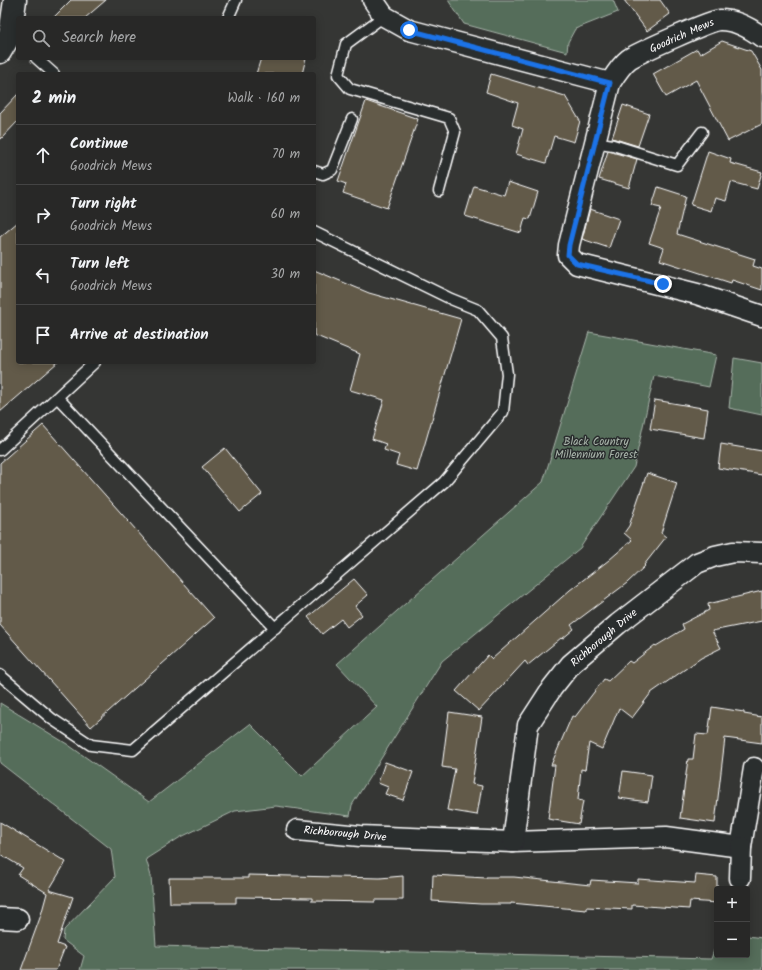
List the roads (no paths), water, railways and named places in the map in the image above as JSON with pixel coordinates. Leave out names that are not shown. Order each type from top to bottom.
[{"type":"street","points":[[9,43],[15,0]]},
{"type":"street","points":[[373,0],[384,16],[409,30],[610,83]]},
{"type":"street","name":"Goodrich Mews","points":[[762,37],[737,22],[719,20],[699,27],[630,59],[610,83],[594,142],[569,245],[568,255],[577,264],[697,294],[762,316]]},
{"type":"street","name":"Richborough Drive","points":[[512,842],[528,725],[552,688],[571,664],[618,624],[697,563],[715,556],[733,552],[762,553]]},
{"type":"street","points":[[740,878],[741,848],[754,768]]},
{"type":"street","name":"Richborough Drive","points":[[297,830],[368,836],[512,842],[666,837],[741,848]]},
{"type":"lane","points":[[229,16],[236,0]]},
{"type":"lane","points":[[384,16],[346,44],[338,75],[350,89],[449,118],[455,132],[439,190]]},
{"type":"lane","points":[[38,60],[52,72]]},
{"type":"lane","points":[[316,172],[323,174],[332,170],[352,119]]},
{"type":"lane","points":[[594,142],[614,145],[677,165],[702,132]]},
{"type":"lane","points":[[0,675],[52,719],[91,745],[133,750],[444,482],[503,412],[507,374],[502,338],[478,310],[451,299],[316,233]]},
{"type":"lane","points":[[0,450],[58,398],[93,364]]},
{"type":"lane","points":[[58,398],[275,628]]},
{"type":"park label","name":"Black Country Millennium Forest","points":[[596,448]]}]
